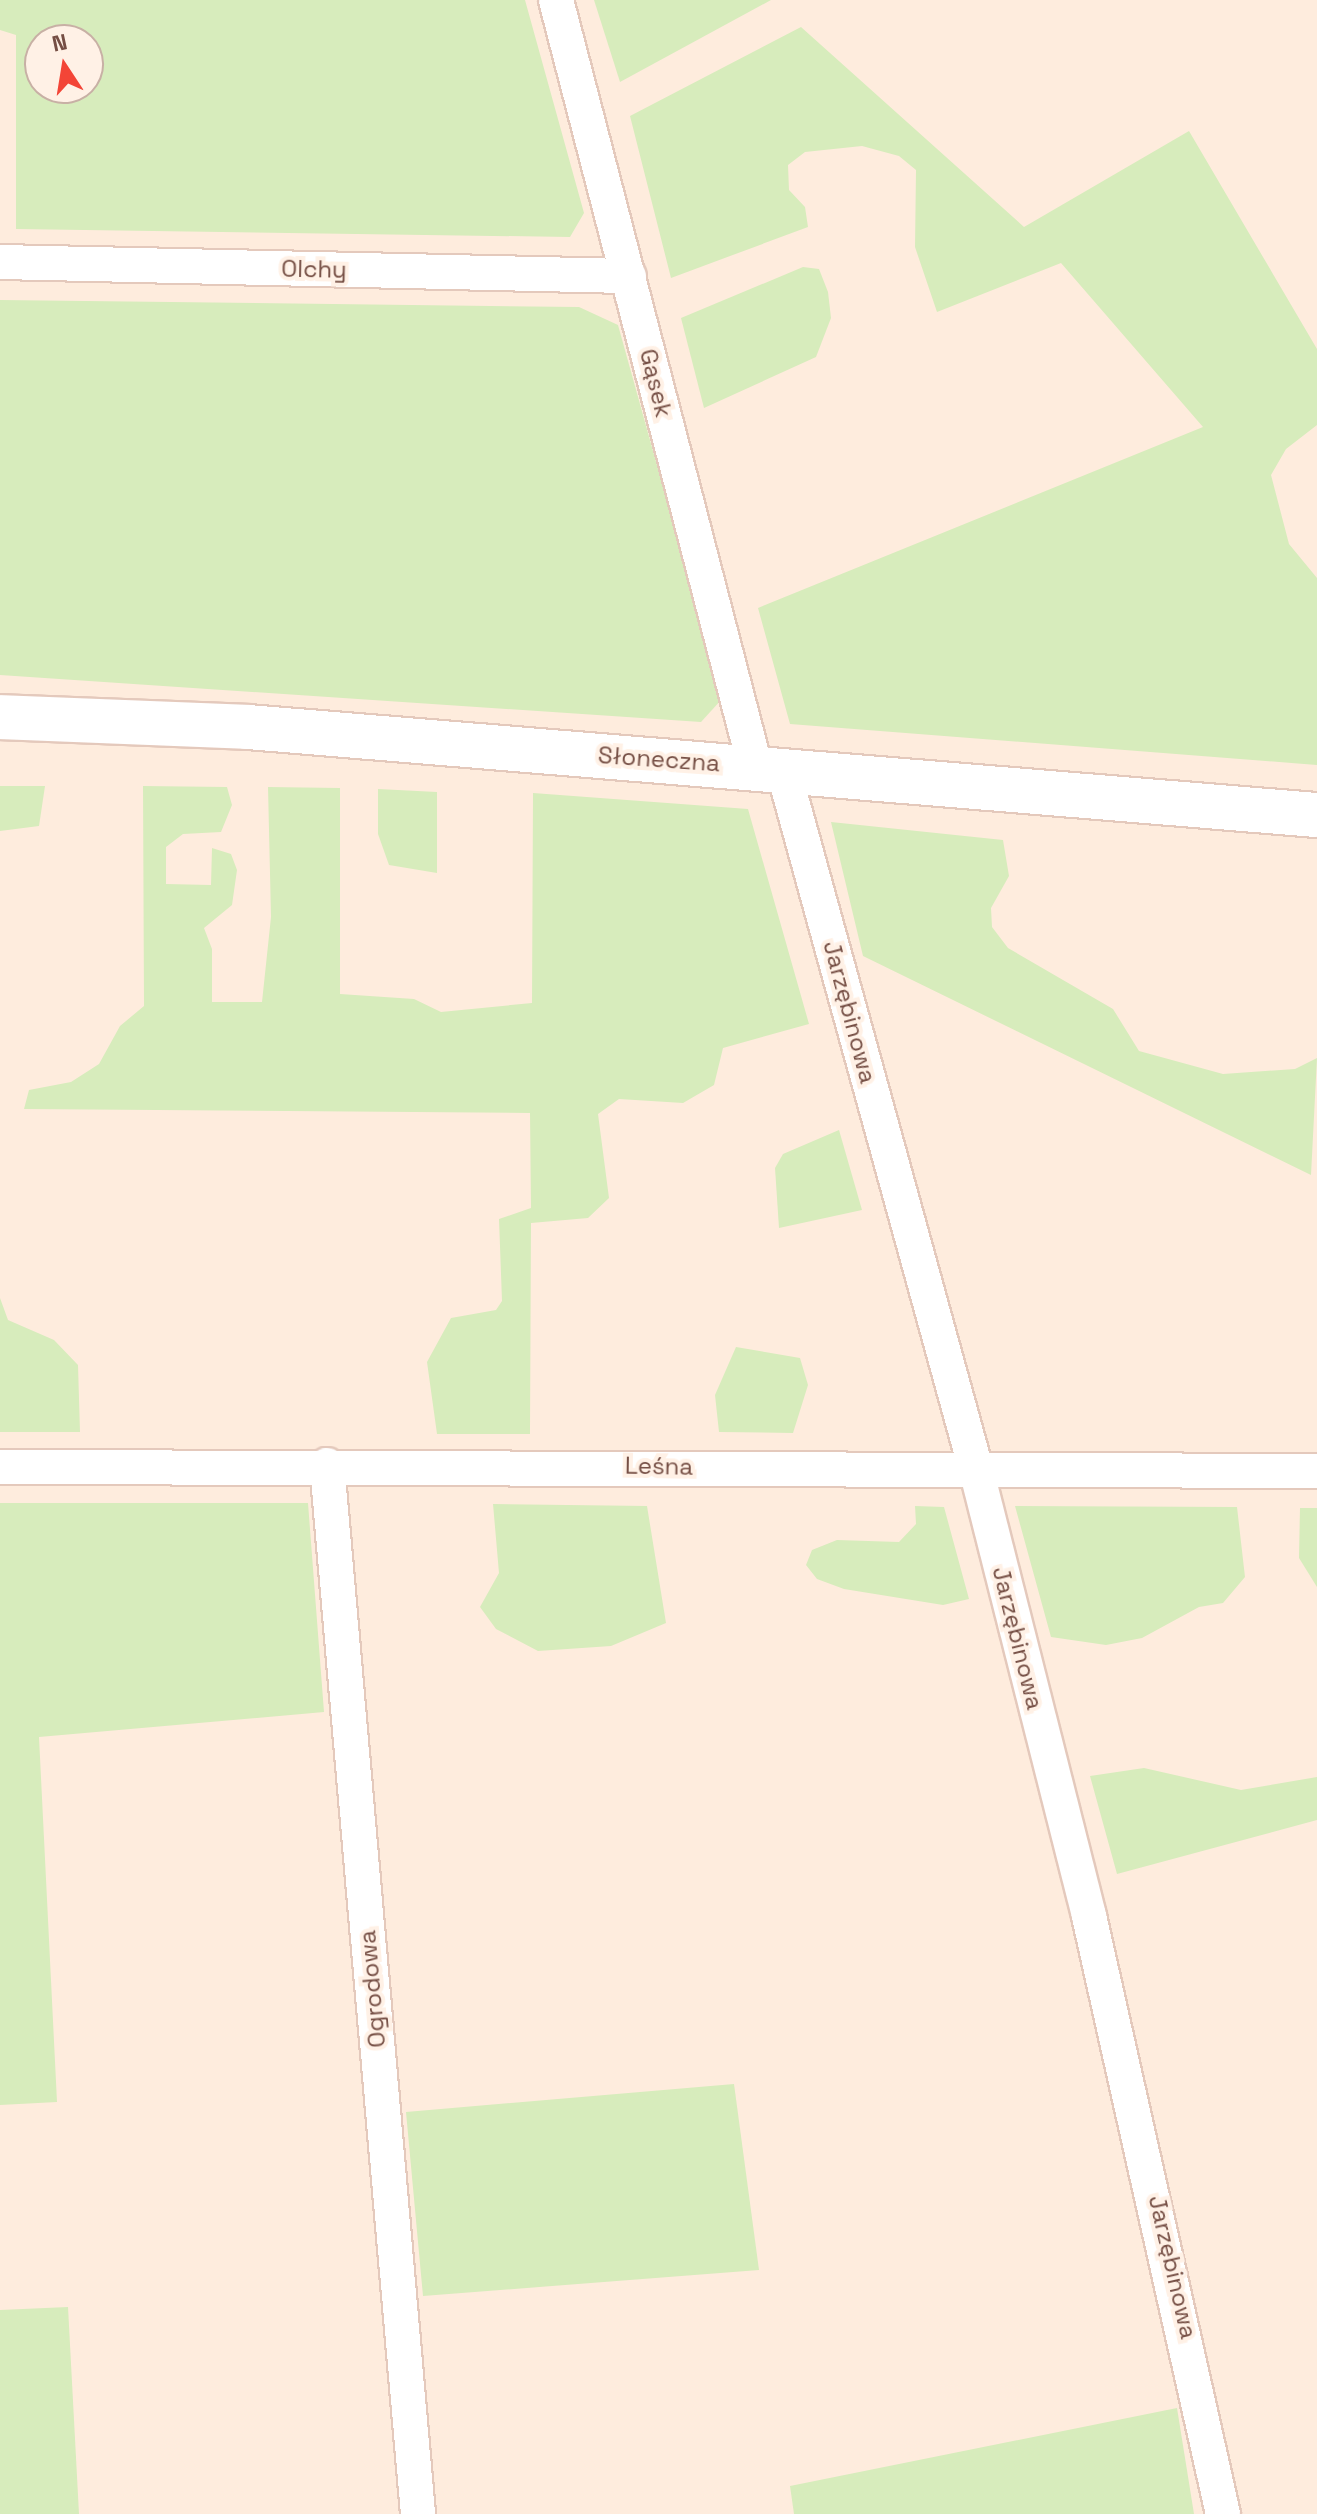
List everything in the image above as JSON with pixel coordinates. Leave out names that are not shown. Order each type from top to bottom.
[{"type":"main road","name":"Słoneczna","points":[[0,717],[248,727],[769,767],[1317,815]]},
{"type":"street","name":"Gąsek","points":[[556,0],[629,276],[769,767]]},
{"type":"street","name":"Olchy","points":[[0,262],[629,276]]},
{"type":"street","name":"Jarzębinowa","points":[[769,767],[976,1469],[1130,2082],[1223,2514]]},
{"type":"street","name":"Leśna","points":[[0,1467],[327,1465],[1317,1471]]},
{"type":"street","name":"Ogrodowa","points":[[327,1465],[418,2514]]},
{"type":"green space","points":[[0,0],[525,0],[584,213],[570,237],[16,229],[16,35],[0,30]]},
{"type":"green space","points":[[594,0],[771,0],[620,82]]},
{"type":"green space","points":[[801,27],[1024,227],[1189,131],[1317,349],[1317,425],[1286,449],[1271,475],[1289,544],[1317,578],[1317,765],[790,724],[758,608],[1203,427],[1061,263],[937,312],[915,247],[916,170],[899,156],[862,146],[805,152],[788,165],[789,190],[805,207],[808,227],[671,278],[630,116]]},
{"type":"green space","points":[[803,267],[819,269],[828,292],[831,318],[816,357],[704,408],[681,318]]},
{"type":"green space","points":[[0,300],[579,307],[618,325],[722,699],[701,722],[0,675]]},
{"type":"green space","points":[[0,786],[45,786],[39,826],[0,831]]},
{"type":"green space","points":[[143,786],[227,787],[232,805],[221,832],[183,834],[166,847],[166,884],[211,885],[212,848],[231,854],[237,870],[232,905],[204,928],[212,949],[212,1002],[262,1002],[271,917],[268,787],[340,788],[340,994],[414,999],[441,1012],[532,1003],[533,793],[748,809],[809,1024],[723,1048],[714,1085],[683,1103],[619,1099],[598,1114],[609,1198],[588,1218],[531,1223],[530,1434],[437,1434],[427,1362],[451,1318],[496,1310],[502,1301],[499,1219],[531,1208],[530,1113],[24,1109],[29,1090],[71,1082],[99,1064],[120,1026],[144,1006]]},
{"type":"green space","points":[[378,789],[437,792],[437,873],[389,865],[378,834]]},
{"type":"green space","points":[[831,822],[1003,840],[1009,876],[991,908],[992,927],[1008,948],[1113,1009],[1139,1051],[1223,1074],[1295,1069],[1317,1058],[1311,1175],[863,956]]},
{"type":"green space","points":[[839,1130],[862,1210],[779,1228],[775,1168],[783,1154]]},
{"type":"green space","points":[[0,1298],[8,1320],[54,1340],[78,1365],[80,1432],[0,1432]]},
{"type":"green space","points":[[736,1347],[800,1358],[808,1385],[793,1433],[719,1432],[715,1395]]},
{"type":"green space","points":[[0,1503],[308,1503],[324,1712],[39,1737],[57,2102],[0,2105]]},
{"type":"green space","points":[[493,1504],[647,1506],[666,1623],[611,1646],[538,1651],[496,1629],[480,1607],[499,1573]]},
{"type":"green space","points":[[915,1506],[944,1507],[969,1599],[943,1605],[844,1589],[817,1579],[806,1565],[812,1550],[837,1540],[899,1542],[916,1524]]},
{"type":"green space","points":[[1015,1506],[1237,1507],[1245,1577],[1223,1603],[1199,1607],[1142,1638],[1106,1645],[1051,1637]]},
{"type":"green space","points":[[1300,1508],[1317,1508],[1317,1587],[1299,1558]]},
{"type":"green space","points":[[1144,1768],[1241,1790],[1317,1777],[1317,1820],[1117,1874],[1090,1776]]},
{"type":"green space","points":[[734,2084],[759,2270],[423,2296],[406,2112]]},
{"type":"green space","points":[[68,2307],[79,2514],[0,2514],[0,2310]]},
{"type":"green space","points":[[1177,2408],[1194,2514],[794,2514],[790,2486]]}]
